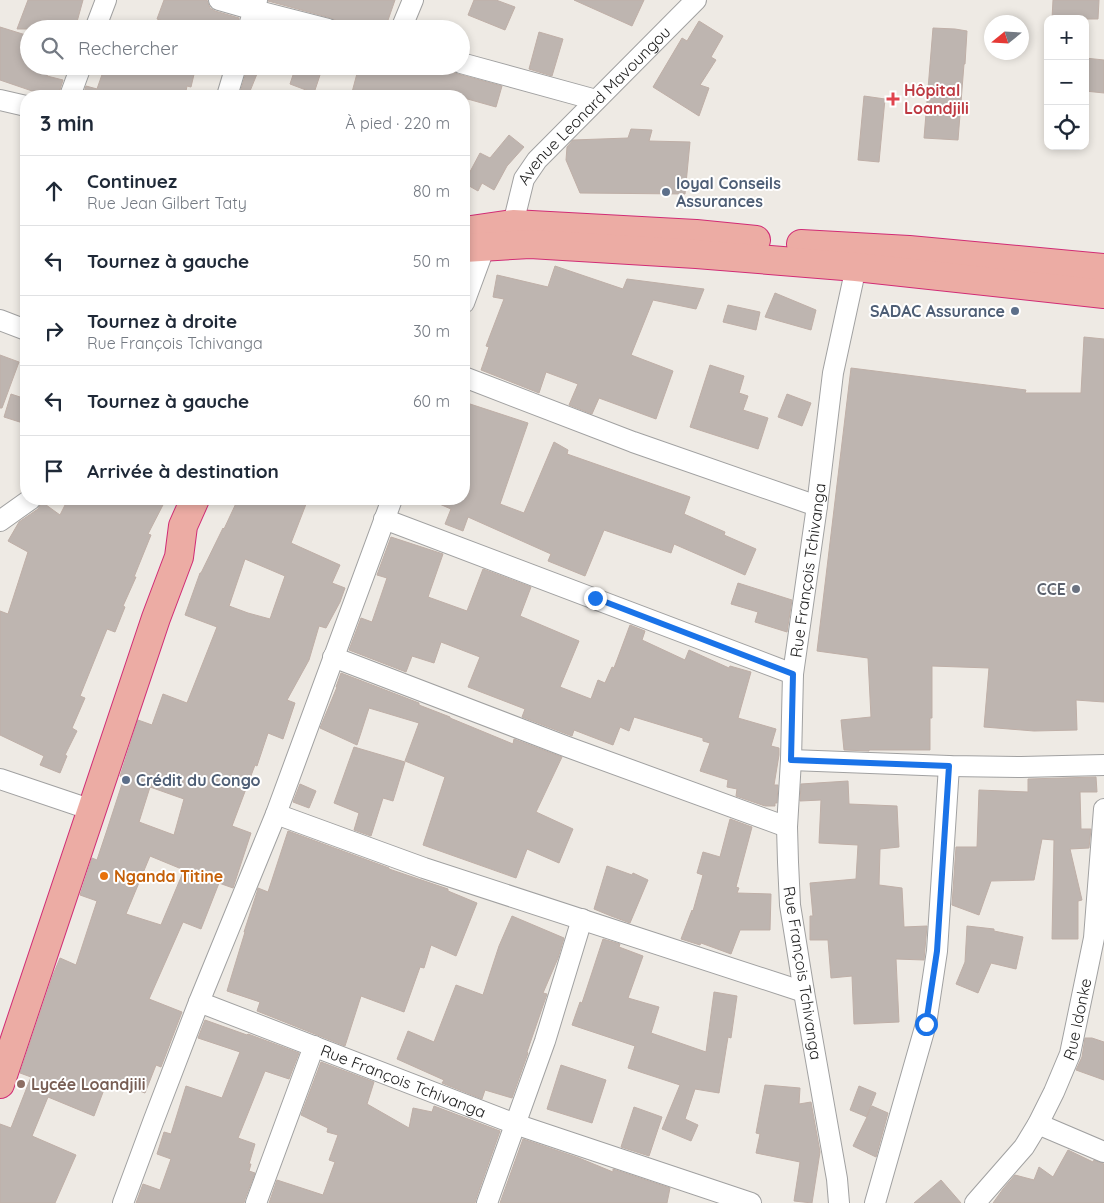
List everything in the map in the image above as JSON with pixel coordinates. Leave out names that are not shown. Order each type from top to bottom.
[{"type":"highway","points":[[470,236],[513,224],[696,234],[794,243],[910,250],[1104,268]]},
{"type":"highway","points":[[470,236],[530,244],[696,254],[856,267],[1104,294]]},
{"type":"highway","points":[[0,1084],[156,618],[179,556],[183,526],[192,505]]},
{"type":"highway","points":[[179,556],[194,538],[208,505]]},
{"type":"street","points":[[98,20],[106,0]]},
{"type":"street","points":[[218,0],[253,13],[286,20]]},
{"type":"street","points":[[405,20],[413,0]]},
{"type":"street","name":"Avenue Leonard Mavoungou","points":[[513,224],[524,179],[537,160],[693,1]]},
{"type":"street","points":[[470,66],[596,100]]},
{"type":"street","points":[[72,90],[78,75]]},
{"type":"street","points":[[229,90],[233,75]]},
{"type":"street","points":[[0,100],[20,105]]},
{"type":"street","name":"Rue François Tchivanga","points":[[840,1203],[790,905],[787,827],[793,674],[817,506],[833,374],[856,267]]},
{"type":"street","points":[[0,320],[20,328]]},
{"type":"street","points":[[470,379],[633,442],[817,506]]},
{"type":"street","points":[[0,521],[23,505]]},
{"type":"street","points":[[123,1203],[152,1122],[199,1002],[276,814],[390,505]]},
{"type":"street","points":[[384,519],[793,674]]},
{"type":"street","points":[[333,657],[565,746],[787,827]]},
{"type":"street","points":[[791,760],[949,766],[1104,765]]},
{"type":"street","points":[[875,1203],[926,1024],[937,951],[949,766]]},
{"type":"street","points":[[0,779],[92,810]]},
{"type":"street","name":"Rue Idonke","points":[[975,1203],[1024,1147],[1054,1092],[1070,1054],[1094,938],[1104,809]]},
{"type":"street","points":[[276,814],[424,868],[804,992]]},
{"type":"street","points":[[487,1203],[545,1041],[582,919]]},
{"type":"street","name":"Rue François Tchivanga","points":[[199,1002],[515,1124],[751,1203]]},
{"type":"street","points":[[256,1203],[314,1046]]},
{"type":"street","points":[[1038,1124],[1104,1152]]},
{"type":"building","points":[[28,0],[83,0],[77,20],[20,20]]},
{"type":"building","points":[[164,0],[207,0],[210,8],[215,11],[239,18],[238,20],[157,19]]},
{"type":"building","points":[[395,0],[388,20],[335,20],[268,1]]},
{"type":"building","points":[[474,0],[496,0],[515,7],[505,30],[468,15]]},
{"type":"building","points":[[574,0],[644,0],[632,26]]},
{"type":"building","points":[[1053,0],[1099,0],[1098,19],[1089,19],[1089,15],[1052,15]]},
{"type":"building","points":[[699,21],[723,36],[711,57],[716,60],[700,85],[709,88],[699,116],[653,87],[682,38],[687,41]]},
{"type":"building","points":[[0,27],[20,33],[20,75],[47,75],[63,80],[60,90],[29,90],[0,80]]},
{"type":"building","points":[[933,28],[967,31],[958,140],[924,138]]},
{"type":"building","points":[[539,32],[563,39],[552,76],[529,69]]},
{"type":"building","points":[[1089,58],[1104,60],[1104,93],[1089,91]]},
{"type":"building","points":[[102,75],[194,75],[191,87],[187,86],[186,90],[85,90],[86,86],[97,89]]},
{"type":"building","points":[[245,75],[257,75],[250,90],[241,90]]},
{"type":"building","points":[[293,75],[320,75],[315,90],[306,90],[290,84]]},
{"type":"building","points":[[357,75],[462,75],[502,86],[496,107],[470,100],[470,90],[353,90]]},
{"type":"building","points":[[864,96],[885,99],[879,162],[858,160]]},
{"type":"building","points":[[631,129],[652,130],[649,141],[690,142],[685,194],[580,193],[566,160],[567,147],[573,140],[628,138]]},
{"type":"building","points":[[509,135],[524,147],[507,166],[494,190],[482,183],[478,191],[470,186],[470,172],[480,153],[490,158]]},
{"type":"building","points":[[555,266],[623,289],[627,279],[704,289],[696,309],[653,300],[631,355],[673,371],[656,419],[599,398],[592,414],[569,405],[578,384],[546,372],[539,393],[481,370],[489,347],[486,346],[504,299],[493,297],[497,275],[548,287]]},
{"type":"building","points":[[775,293],[816,310],[811,330],[765,317]]},
{"type":"building","points":[[728,305],[760,312],[756,330],[723,322]]},
{"type":"building","points":[[1084,337],[1104,339],[1104,702],[1076,700],[1077,730],[1034,731],[984,727],[989,668],[932,666],[930,750],[844,750],[841,720],[871,717],[868,658],[817,651],[851,368],[1026,390],[1025,393],[1081,393]]},
{"type":"building","points":[[0,355],[19,362],[2,408],[0,408]]},
{"type":"building","points":[[710,365],[744,376],[739,393],[748,396],[743,410],[768,418],[758,449],[690,427]]},
{"type":"building","points":[[11,394],[20,397],[20,422],[4,417]]},
{"type":"building","points":[[787,394],[811,403],[802,426],[778,417]]},
{"type":"building","points":[[470,404],[528,423],[500,504],[524,513],[554,442],[568,450],[567,454],[690,497],[684,514],[725,532],[724,535],[756,549],[745,575],[674,544],[671,553],[604,530],[585,576],[548,561],[551,554],[468,517],[463,531],[445,524],[451,509],[442,505],[470,505]]},
{"type":"building","points":[[40,505],[46,505],[60,515],[65,505],[163,505],[148,534],[151,535],[123,606],[125,607],[115,632],[107,629],[80,696],[85,698],[72,728],[77,731],[65,755],[67,756],[60,773],[40,765],[44,756],[0,735],[0,611],[8,614],[28,552],[8,541],[19,522],[38,509]]},
{"type":"building","points":[[235,505],[306,505],[291,543],[340,565],[332,583],[345,588],[326,628],[319,626],[309,660],[287,700],[295,703],[283,739],[268,733],[257,766],[255,765],[232,826],[251,833],[233,888],[219,883],[201,929],[183,922],[149,999],[182,1012],[161,1067],[156,1065],[145,1093],[108,1079],[94,1116],[48,1097],[32,1136],[76,1155],[55,1203],[0,1203],[0,1124],[11,1128],[31,1077],[20,1073],[60,958],[76,965],[97,901],[80,895],[92,858],[97,860],[107,830],[124,778],[120,776],[138,720],[152,725],[163,694],[187,703],[217,627],[185,615],[200,573]],"holes":[[[245,559],[285,576],[270,619],[229,606]],[[150,787],[184,799],[174,835],[139,822]],[[150,856],[184,870],[161,925],[126,914]]]},
{"type":"building","points":[[391,537],[443,554],[428,597],[467,611],[483,569],[531,587],[520,616],[579,641],[560,687],[591,699],[598,680],[605,683],[612,667],[614,668],[630,625],[645,631],[642,640],[685,660],[689,650],[729,668],[730,666],[751,672],[738,718],[776,729],[771,746],[779,748],[774,785],[778,785],[777,803],[775,803],[775,806],[765,806],[736,796],[737,789],[727,787],[728,780],[700,771],[710,743],[703,741],[703,738],[634,717],[629,731],[620,727],[613,745],[574,730],[572,736],[522,717],[525,709],[468,687],[480,657],[441,642],[434,663],[412,656],[406,672],[349,650],[361,618],[372,622],[387,578],[377,575]]},
{"type":"building","points":[[738,583],[792,600],[787,632],[755,622],[758,612],[731,604]]},
{"type":"building","points":[[341,673],[419,703],[419,705],[513,744],[514,739],[562,757],[536,812],[573,829],[559,863],[527,849],[516,878],[423,845],[445,777],[405,761],[419,723],[369,708],[357,745],[320,728]]},
{"type":"building","points":[[354,747],[405,762],[393,801],[383,798],[371,836],[354,830],[359,813],[334,803]]},
{"type":"building","points":[[1096,777],[1097,792],[1080,792],[1081,829],[1091,829],[1089,848],[1070,849],[1082,900],[1078,901],[1078,939],[1052,939],[1054,840],[1042,839],[1034,880],[991,881],[979,915],[952,905],[956,847],[977,847],[979,790],[1028,792],[1028,779]]},
{"type":"building","points":[[848,781],[849,804],[897,806],[899,847],[880,849],[879,885],[902,888],[904,927],[927,926],[924,960],[896,959],[899,1022],[854,1024],[852,976],[831,978],[828,940],[810,940],[810,916],[813,916],[810,883],[856,879],[858,845],[819,843],[821,800],[800,801],[801,784]]},
{"type":"building","points":[[300,784],[316,791],[309,808],[293,802]]},
{"type":"building","points":[[730,819],[752,827],[736,887],[739,888],[737,893],[771,894],[770,930],[740,930],[731,954],[701,943],[700,945],[681,939],[693,911],[703,875],[697,873],[703,852],[720,857]]},
{"type":"building","points":[[288,831],[448,889],[448,891],[477,903],[456,956],[431,945],[424,968],[420,967],[404,1012],[361,996],[345,1046],[257,1011],[260,1002],[227,991],[258,888],[268,892]]},
{"type":"building","points":[[607,866],[632,875],[633,873],[648,880],[630,923],[594,909]]},
{"type":"building","points":[[512,916],[564,938],[558,958],[543,993],[547,994],[512,1098],[485,1090],[482,1099],[442,1083],[444,1080],[397,1059],[408,1031],[434,1042],[456,985],[483,995],[499,946]]},
{"type":"building","points":[[967,926],[994,929],[994,931],[1023,937],[1016,969],[991,963],[978,993],[956,984],[965,962]]},
{"type":"building","points":[[603,939],[620,944],[619,947],[643,956],[628,998],[659,1007],[651,1033],[706,1052],[714,992],[737,996],[731,1038],[728,1037],[719,1093],[695,1089],[685,1119],[698,1125],[691,1141],[662,1129],[680,1085],[628,1068],[635,1046],[572,1025],[580,1002],[582,1003]]},
{"type":"building","points":[[205,1020],[299,1053],[289,1079],[265,1071],[238,1138],[255,1144],[249,1164],[251,1164],[249,1171],[255,1173],[244,1203],[136,1203],[143,1184],[160,1190],[171,1159],[157,1154],[164,1132],[171,1134],[186,1086],[222,1098],[240,1052],[198,1038]]},
{"type":"building","points":[[1085,1038],[1104,1042],[1104,1080],[1076,1070],[1082,1057]]},
{"type":"building","points":[[321,1062],[374,1082],[367,1104],[409,1128],[413,1108],[432,1112],[434,1106],[500,1131],[475,1203],[269,1203],[277,1180],[323,1195],[335,1162],[329,1160],[338,1135],[327,1132],[328,1128],[301,1115]]},
{"type":"building","points":[[561,1065],[606,1080],[592,1123],[547,1109]]},
{"type":"building","points":[[765,1085],[800,1088],[799,1104],[811,1102],[820,1152],[812,1203],[794,1201],[800,1162],[756,1153],[760,1134],[756,1133]]},
{"type":"building","points":[[859,1086],[876,1093],[867,1116],[872,1106],[888,1113],[876,1157],[853,1146],[867,1117],[850,1110]]},
{"type":"building","points":[[634,1107],[662,1117],[649,1156],[621,1147]]},
{"type":"building","points":[[523,1139],[613,1172],[613,1169],[670,1188],[667,1203],[500,1203]]},
{"type":"building","points":[[1068,1150],[1093,1162],[1094,1160],[1104,1164],[1104,1203],[993,1203],[1015,1175],[1034,1180],[1039,1167],[1053,1177]]},
{"type":"building","points":[[941,1180],[961,1203],[914,1203]]},
{"type":"place","name":"Hôpital Loandjili","points":[[893,99]]},
{"type":"place","name":"loyal Conseils Assurances","points":[[666,192]]},
{"type":"place","name":"SADAC Assurance","points":[[1015,311]]},
{"type":"place","name":"CCE","points":[[1076,589]]},
{"type":"place","name":"Crédit du Congo","points":[[126,780]]},
{"type":"place","name":"Nganda Titine","points":[[104,876]]},
{"type":"place","name":"Lycée Loandjili","points":[[21,1084]]},
{"type":"route","points":[[595,598],[793,674],[791,760],[949,766],[937,951],[926,1024]]}]
